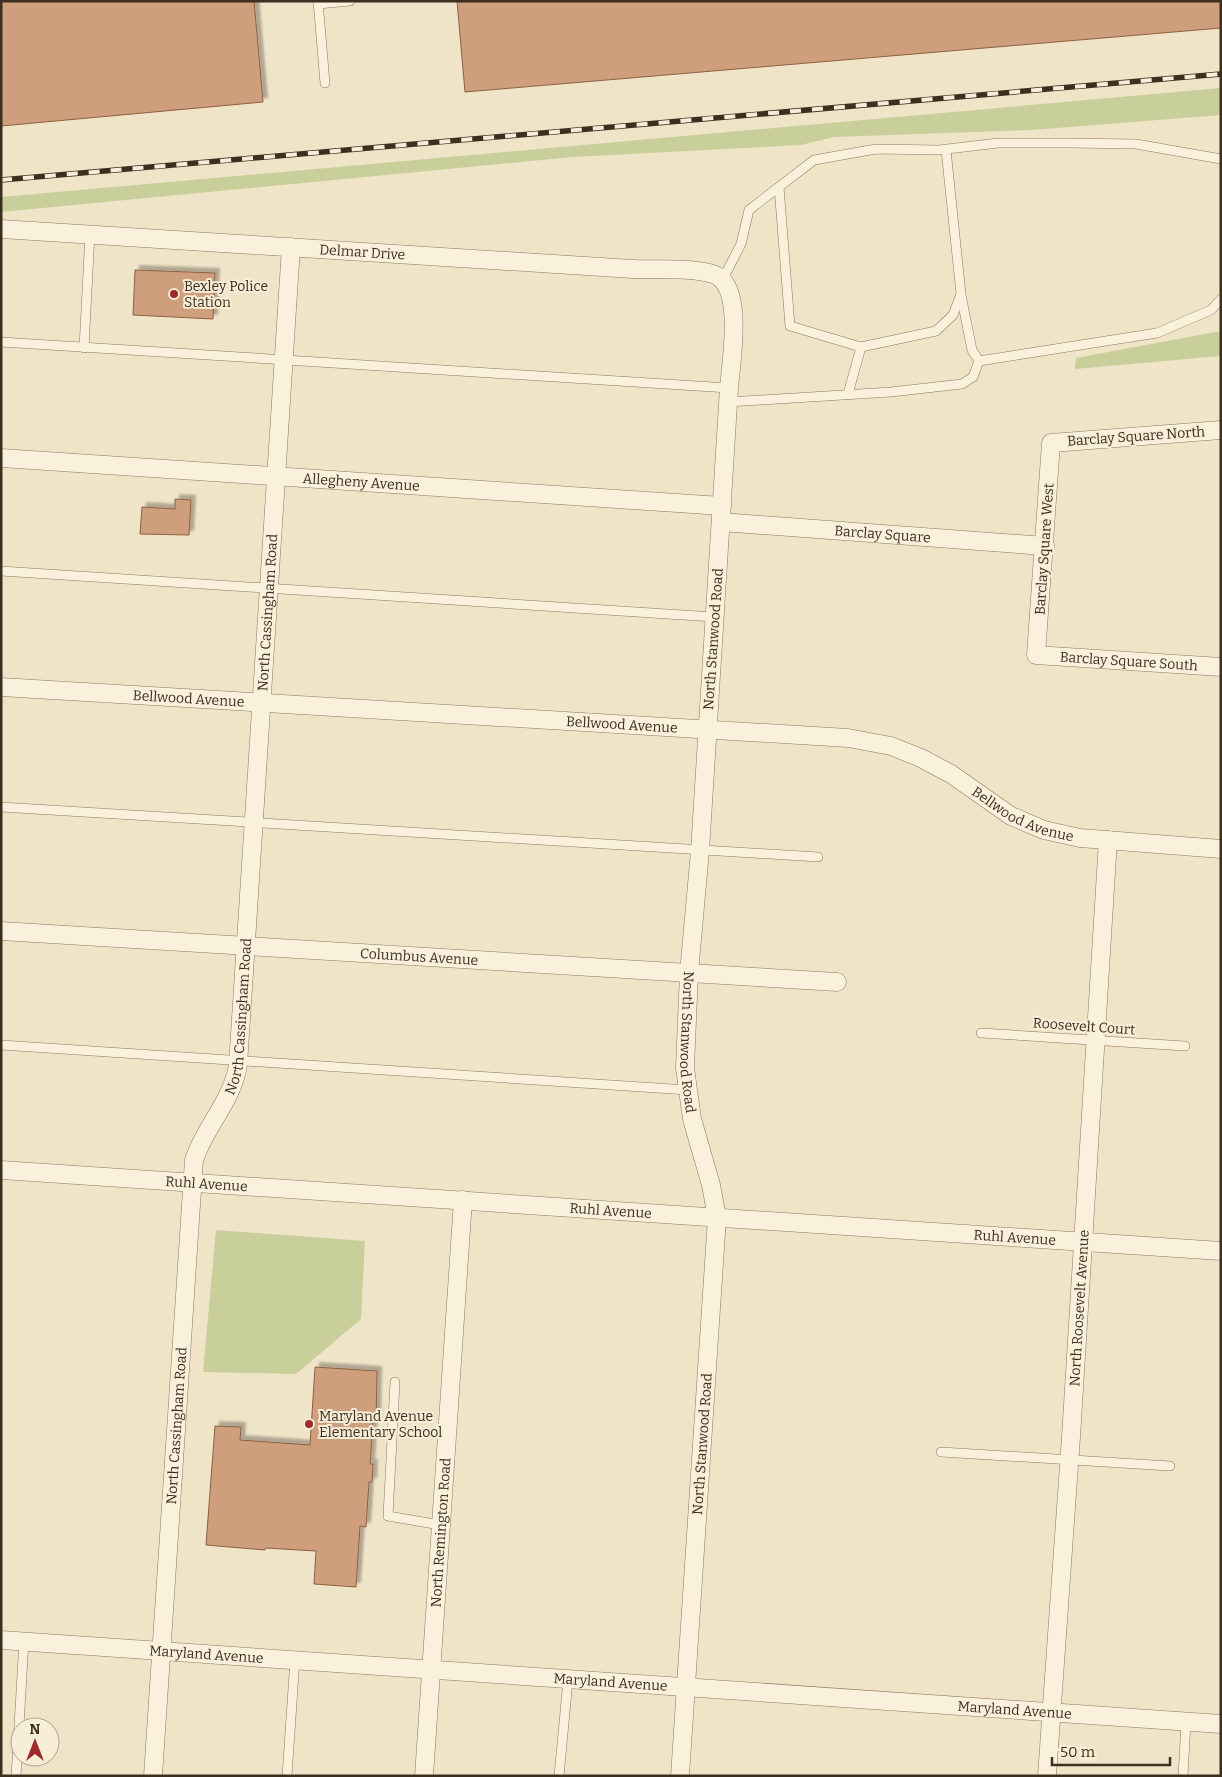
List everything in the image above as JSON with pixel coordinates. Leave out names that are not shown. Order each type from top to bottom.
[{"type":"street","name":"Delmar Drive","points":[[1,229],[706,272],[723,279]]},
{"type":"street","name":"North Cassingham Road","points":[[153,1776],[191,1182],[199,1143],[222,1110],[231,1091],[238,1060],[291,247]]},
{"type":"street","name":"North Stanwood Road","points":[[680,1776],[717,1218],[711,1185],[692,1119],[685,1068],[689,973],[700,849],[733,312],[732,295],[723,279]]},
{"type":"street","name":"Barclay Square North","points":[[1051,443],[1221,430]]},
{"type":"street","name":"Barclay Square West","points":[[1036,655],[1051,443]]},
{"type":"street","name":"Allegheny Avenue","points":[[1,458],[276,476],[722,514]]},
{"type":"street","name":"Barclay Square","points":[[722,514],[1044,546]]},
{"type":"street","name":"Barclay Square South","points":[[1036,655],[1221,666]]},
{"type":"street","name":"Bellwood Avenue","points":[[1,687],[706,731],[848,738],[891,746],[921,758],[951,774],[1011,816],[1044,830],[1080,838],[1221,848]]},
{"type":"street","name":"North Roosevelt Avenue","points":[[1047,1776],[1070,1459],[1108,840]]},
{"type":"street","name":"Columbus Avenue","points":[[1,931],[837,982]]},
{"type":"street","name":"Ruhl Avenue","points":[[1,1170],[1221,1251]]},
{"type":"street","name":"North Remington Road","points":[[424,1776],[463,1200]]},
{"type":"street","name":"Maryland Avenue","points":[[1,1640],[1221,1724]]},
{"type":"lane","points":[[324,84],[318,3],[350,1]]},
{"type":"lane","points":[[723,279],[742,244],[749,210],[814,160],[876,148],[946,150],[998,143],[1136,144],[1221,159]]},
{"type":"lane","points":[[946,150],[961,294],[972,350],[979,361]]},
{"type":"lane","points":[[779,186],[790,326],[861,347],[936,331],[953,314],[961,294]]},
{"type":"lane","points":[[84,348],[90,233]]},
{"type":"lane","points":[[979,361],[1157,333],[1211,310],[1221,300]]},
{"type":"lane","points":[[1,342],[283,360],[729,395],[848,394],[962,384],[973,377],[979,361]]},
{"type":"lane","points":[[848,394],[861,347]]},
{"type":"lane","points":[[1,571],[714,617]]},
{"type":"lane","points":[[1,807],[818,857]]},
{"type":"lane","name":"Roosevelt Court","points":[[981,1033],[1186,1046]]},
{"type":"lane","points":[[1,1045],[688,1090]]},
{"type":"lane","points":[[395,1382],[388,1516],[440,1525]]},
{"type":"lane","points":[[941,1452],[1170,1466]]},
{"type":"lane","points":[[16,1776],[24,1641]]},
{"type":"lane","points":[[287,1776],[295,1660]]},
{"type":"lane","points":[[559,1776],[568,1680]]},
{"type":"lane","points":[[1183,1776],[1186,1722]]},
{"type":"green space","points":[[1221,88],[1221,115],[1032,130],[834,137],[801,145],[573,157],[1,212],[1,197]]},
{"type":"green space","points":[[1221,331],[1221,356],[1075,369],[1076,358]]},
{"type":"green space","points":[[216,1230],[365,1241],[361,1319],[296,1374],[203,1372]]},
{"type":"building","points":[[1,1],[254,1],[263,102],[1,126]]},
{"type":"building","points":[[457,1],[1221,1],[1221,28],[465,92]]},
{"type":"building","name":"Bexley Police Station","points":[[135,270],[215,273],[213,319],[133,315]]},
{"type":"building","points":[[175,499],[191,500],[189,535],[140,534],[142,507],[175,509]]},
{"type":"building","points":[[315,1367],[377,1371],[376,1422],[373,1422],[370,1464],[373,1464],[372,1482],[369,1482],[366,1527],[360,1526],[356,1587],[314,1584],[316,1551],[266,1548],[265,1550],[206,1545],[215,1426],[241,1427],[240,1440],[310,1445]]},
{"type":"railway","points":[[1,180],[1221,74]]},
{"type":"place","name":"Bexley Police Station","points":[[174,294]]},
{"type":"place","name":"Maryland Avenue Elementary School","points":[[309,1424]]}]
